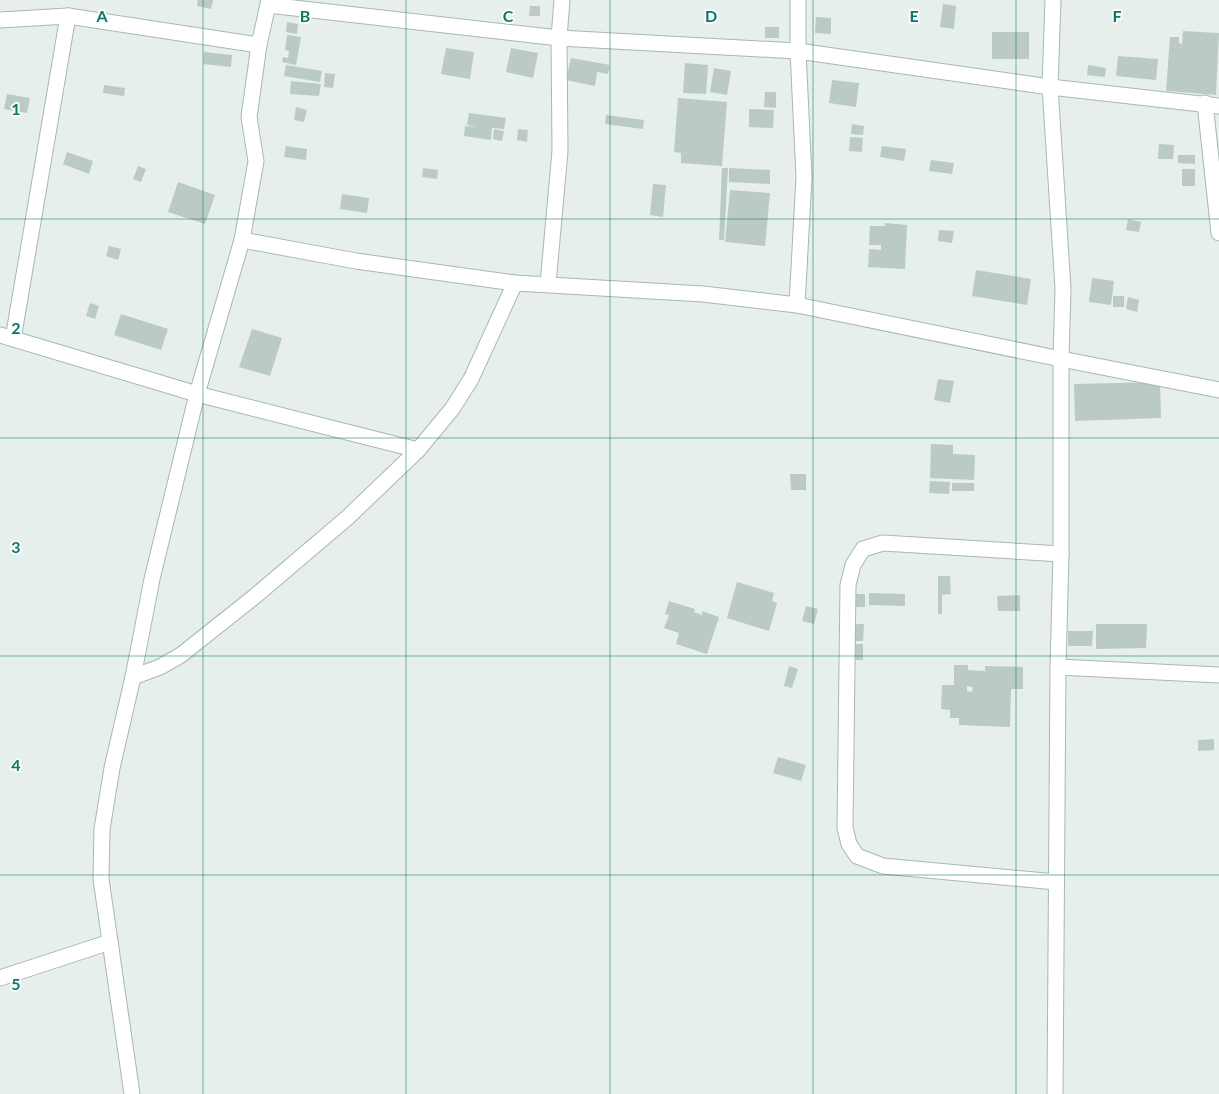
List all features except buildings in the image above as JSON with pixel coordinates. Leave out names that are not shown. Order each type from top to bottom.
[{"type":"street","points":[[548,284],[560,151],[559,38],[562,0]]},
{"type":"street","points":[[797,305],[804,177],[798,51],[798,0]]},
{"type":"street","points":[[1053,0],[1050,87],[1063,288],[1055,1094]]},
{"type":"street","points":[[132,1094],[101,880],[102,829],[112,768],[152,579],[197,394],[242,240],[256,161],[249,116],[258,45],[268,2],[559,38],[798,51],[1050,87],[1212,104],[1219,233]]},
{"type":"street","points":[[0,20],[68,16],[258,45]]},
{"type":"street","points":[[68,16],[6,337],[197,394],[418,450]]},
{"type":"street","points":[[242,240],[356,261],[515,283],[703,294],[797,305],[1219,390]]},
{"type":"street","points":[[133,676],[160,666],[188,649],[254,597],[347,518],[418,450],[452,409],[471,379],[515,283]]},
{"type":"street","points":[[1056,882],[883,866],[857,856],[849,844],[845,828],[845,769],[848,585],[853,565],[863,549],[883,543],[1061,554]]},
{"type":"street","points":[[1058,666],[1219,674]]},
{"type":"street","points":[[0,978],[110,942]]}]
